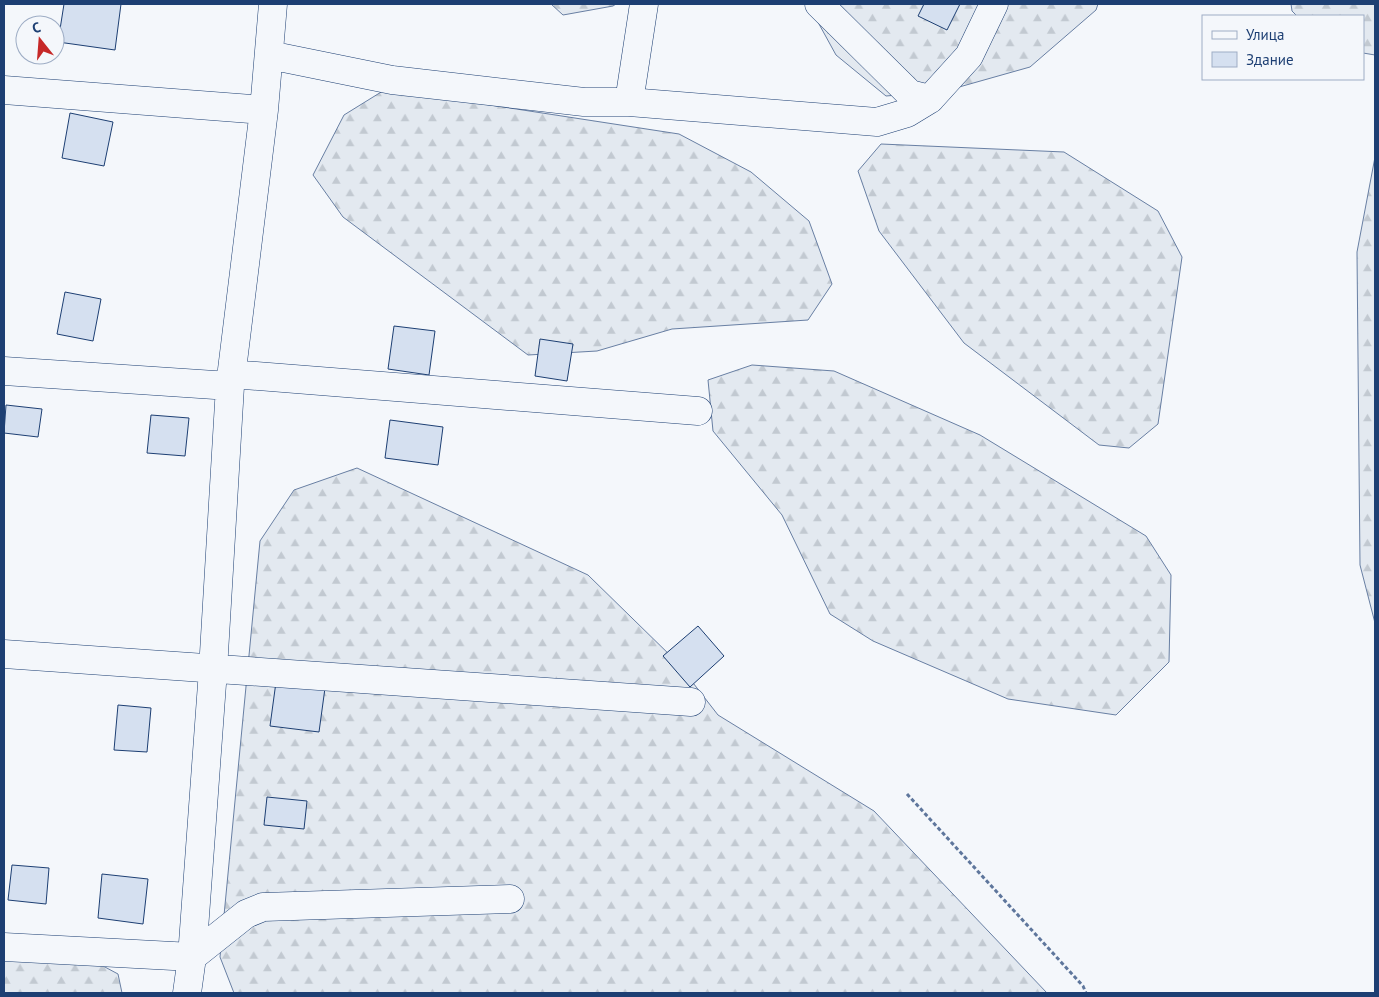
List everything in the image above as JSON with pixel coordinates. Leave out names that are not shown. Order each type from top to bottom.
[{"type":"street","points":[[186,993],[192,958],[213,670],[230,380],[264,110],[273,4]]},
{"type":"street","points":[[629,102],[644,4]]},
{"type":"street","points":[[819,4],[910,94],[930,99]]},
{"type":"street","points":[[269,55],[392,80],[584,102],[629,102],[877,122],[907,113],[930,99],[968,56],[994,4]]},
{"type":"street","points":[[4,90],[264,110]]},
{"type":"street","points":[[4,371],[230,380],[698,411]]},
{"type":"street","points":[[4,654],[692,702]]},
{"type":"street","points":[[4,946],[192,958],[246,914],[263,906],[510,899]]},
{"type":"path","points":[[907,794],[1083,986],[1086,993]]},
{"type":"green space","points":[[551,4],[616,4],[563,15]]},
{"type":"green space","points":[[808,4],[1098,4],[1096,10],[1030,67],[945,91],[886,96],[836,55]]},
{"type":"green space","points":[[1291,4],[1375,4],[1375,55],[1364,53],[1364,15],[1296,15],[1292,11]]},
{"type":"green space","points":[[386,89],[679,134],[751,172],[809,221],[832,284],[808,320],[672,329],[597,351],[528,355],[343,217],[313,175],[344,115]]},
{"type":"green space","points":[[881,144],[1064,152],[1158,211],[1182,257],[1158,424],[1129,448],[1099,445],[964,343],[879,231],[858,171]]},
{"type":"green space","points":[[1375,157],[1375,623],[1360,565],[1357,252]]},
{"type":"green space","points":[[752,365],[834,371],[980,435],[1146,536],[1171,575],[1169,662],[1116,715],[1008,699],[873,641],[830,614],[782,515],[713,431],[708,380]]},
{"type":"green space","points":[[357,468],[588,575],[676,661],[718,715],[874,811],[1047,993],[234,993],[220,957],[260,541],[294,490]]},
{"type":"green space","points":[[4,941],[62,944],[118,974],[122,993],[4,993]]},
{"type":"building","points":[[64,4],[121,4],[115,50],[65,43],[65,15],[62,15]]},
{"type":"building","points":[[924,4],[960,4],[947,30],[918,16]]},
{"type":"building","points":[[70,113],[113,122],[104,166],[62,158]]},
{"type":"building","points":[[65,292],[101,299],[93,341],[57,334]]},
{"type":"building","points":[[394,326],[435,331],[429,375],[388,369]]},
{"type":"building","points":[[540,339],[573,344],[567,381],[535,376]]},
{"type":"building","points":[[6,405],[42,409],[38,437],[4,433]]},
{"type":"building","points":[[151,415],[189,418],[185,456],[147,453]]},
{"type":"building","points":[[390,420],[443,427],[438,465],[385,458]]},
{"type":"building","points":[[698,626],[724,656],[690,687],[663,656]]},
{"type":"building","points":[[276,682],[325,688],[319,732],[270,726]]},
{"type":"building","points":[[118,705],[151,708],[147,752],[114,750]]},
{"type":"building","points":[[267,797],[307,801],[304,829],[264,825]]},
{"type":"building","points":[[12,865],[49,868],[46,904],[8,900]]},
{"type":"building","points":[[102,874],[148,879],[143,924],[98,918]]}]
